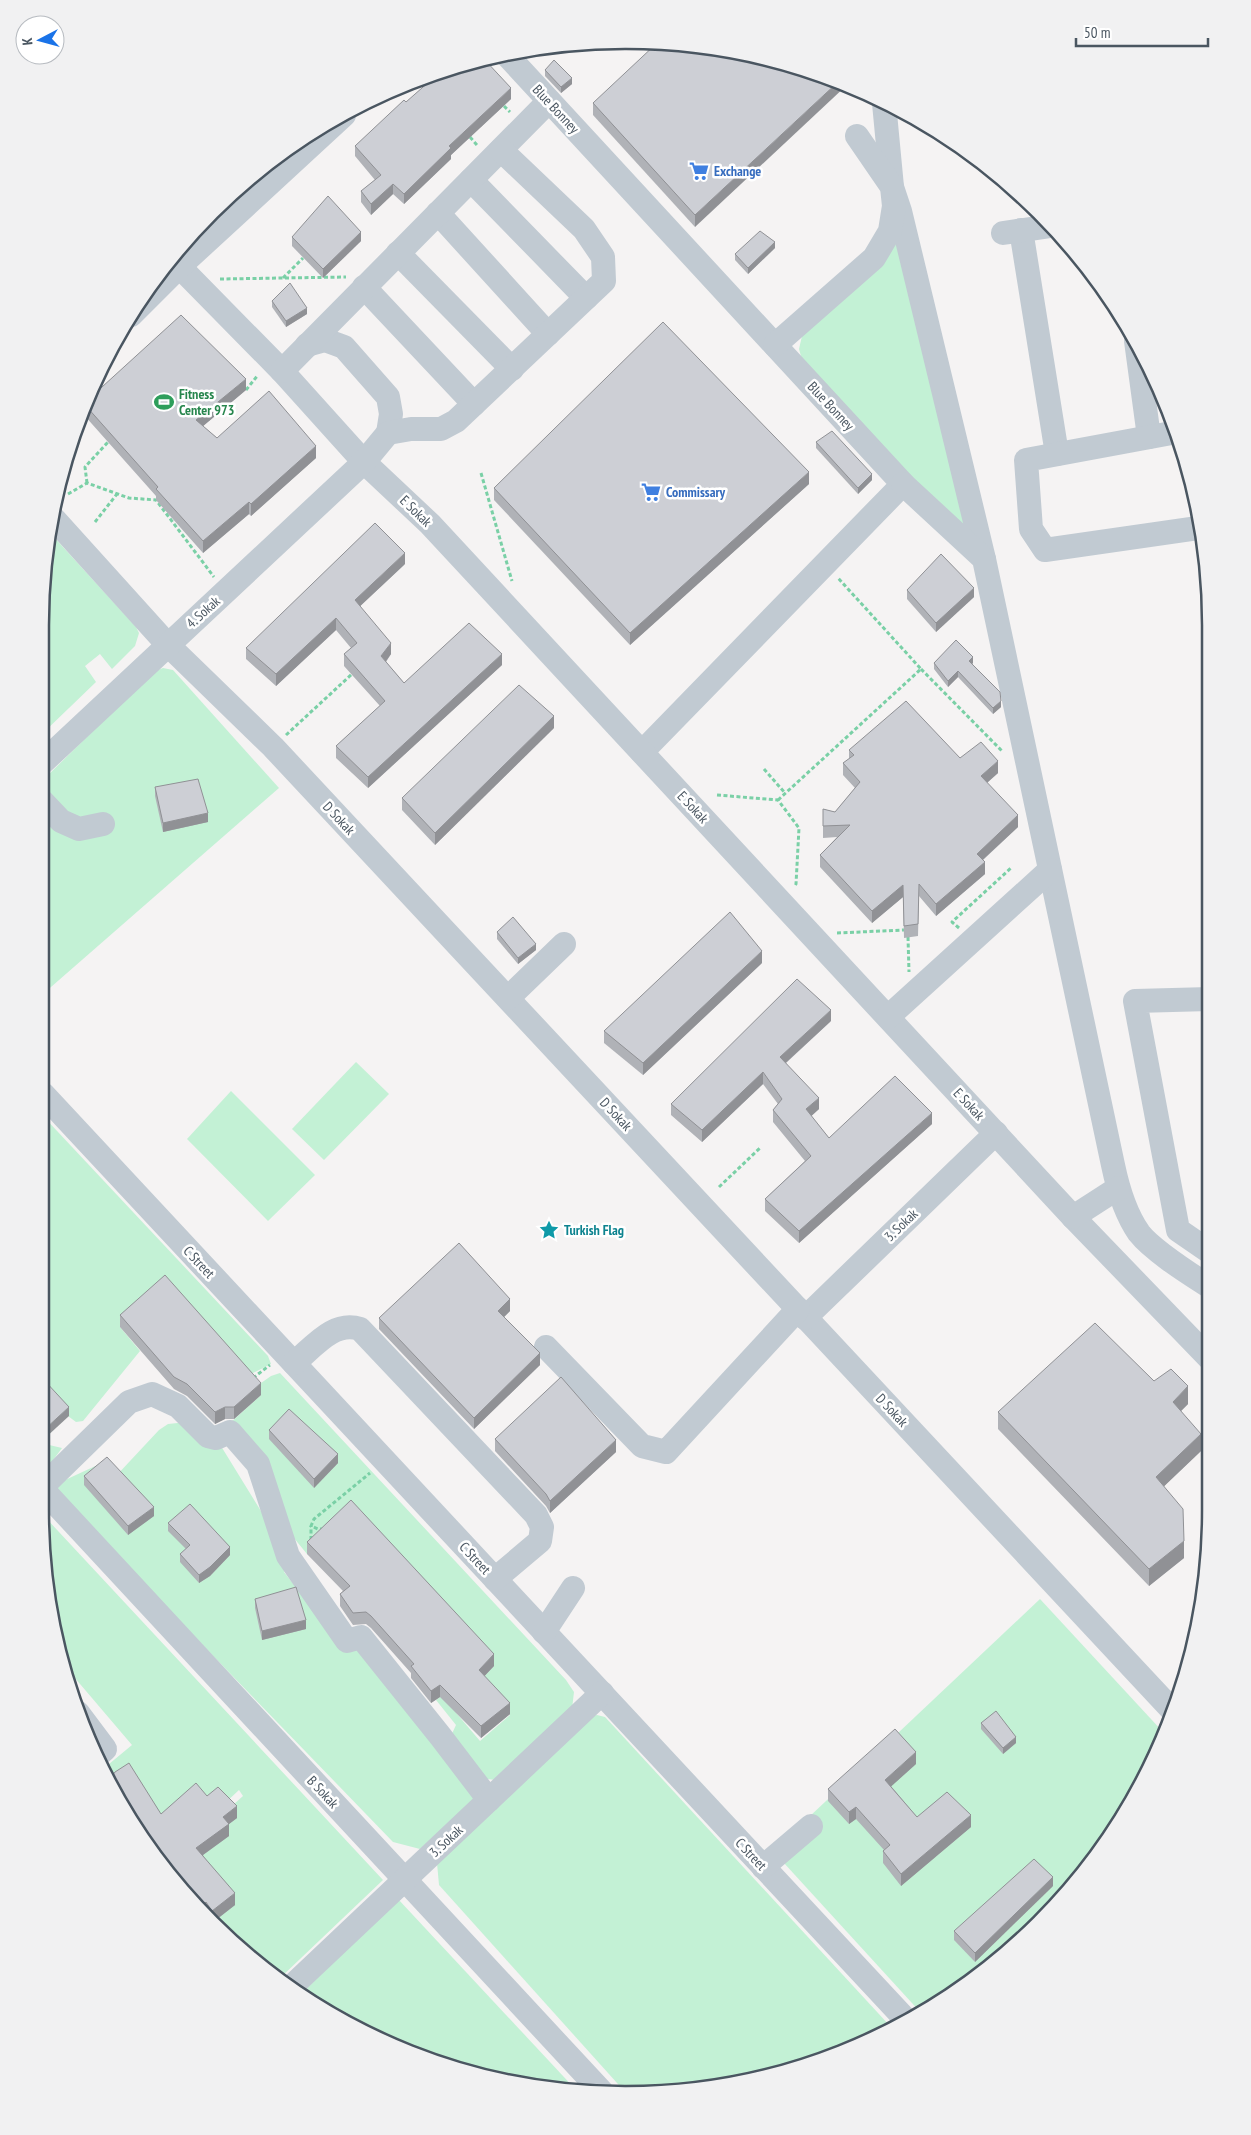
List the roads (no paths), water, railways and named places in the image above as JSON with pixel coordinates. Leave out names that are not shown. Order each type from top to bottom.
[{"type":"street","name":"Blue Bonney","points":[[512,60],[904,484],[984,560]]},
{"type":"street","points":[[282,371],[549,102]]},
{"type":"street","points":[[775,346],[874,258],[890,231],[894,206],[885,110]]},
{"type":"street","points":[[153,296],[323,135]]},
{"type":"street","points":[[857,136],[892,187],[903,220],[984,560],[1118,1188],[1129,1216],[1140,1234],[1169,1259],[1202,1282]]},
{"type":"street","points":[[307,344],[325,340],[344,347],[388,397],[391,414],[388,433],[411,429],[441,429],[456,421],[604,282],[603,256],[584,229],[501,150]]},
{"type":"street","points":[[471,180],[586,298]]},
{"type":"street","points":[[438,213],[548,334]]},
{"type":"street","points":[[1042,227],[1012,232],[1057,454]]},
{"type":"street","points":[[398,253],[512,369]]},
{"type":"street","name":"E Sokak","points":[[181,269],[282,371],[364,462],[430,524],[1073,1217],[1202,1351]]},
{"type":"street","points":[[370,281],[474,404]]},
{"type":"street","points":[[1139,363],[1149,437]]},
{"type":"street","name":"4. Sokak","points":[[49,756],[167,644],[364,462],[388,433]]},
{"type":"street","points":[[1169,433],[1026,460],[1031,529],[1045,550],[1194,529]]},
{"type":"street","points":[[642,752],[904,484]]},
{"type":"street","name":"D Sokak","points":[[58,524],[167,644],[273,747],[1168,1705]]},
{"type":"street","points":[[49,809],[61,822],[78,829],[103,824]]},
{"type":"street","points":[[888,1017],[1050,870]]},
{"type":"street","points":[[508,998],[564,944]]},
{"type":"street","points":[[1202,999],[1135,1001],[1178,1230],[1202,1246]]},
{"type":"street","name":"C Street","points":[[49,1100],[902,2016]]},
{"type":"street","name":"3. Sokak","points":[[546,1347],[642,1446],[666,1452],[801,1313],[996,1133]]},
{"type":"street","points":[[1073,1217],[1118,1188]]},
{"type":"street","points":[[289,1358],[335,1330],[350,1326],[360,1329],[536,1515],[542,1527],[540,1541],[495,1579]]},
{"type":"street","points":[[49,1480],[129,1402],[152,1394],[178,1406],[208,1436],[216,1438],[230,1432],[258,1464],[288,1556],[347,1640],[361,1637],[489,1800]]},
{"type":"street","name":"B Sokak","points":[[49,1496],[596,2085]]},
{"type":"street","points":[[544,1632],[573,1588]]},
{"type":"street","name":"3. Sokak","points":[[296,1982],[602,1694]]},
{"type":"street","points":[[95,1736],[105,1748],[102,1751]]},
{"type":"street","points":[[763,1867],[811,1826]]},
{"type":"place","name":"Exchange","points":[[699,171]]},
{"type":"place","name":"Fitness Center 973","points":[[164,402]]},
{"type":"place","name":"Commissary","points":[[651,492]]},
{"type":"place","name":"Turkish Flag","points":[[549,1230]]}]
